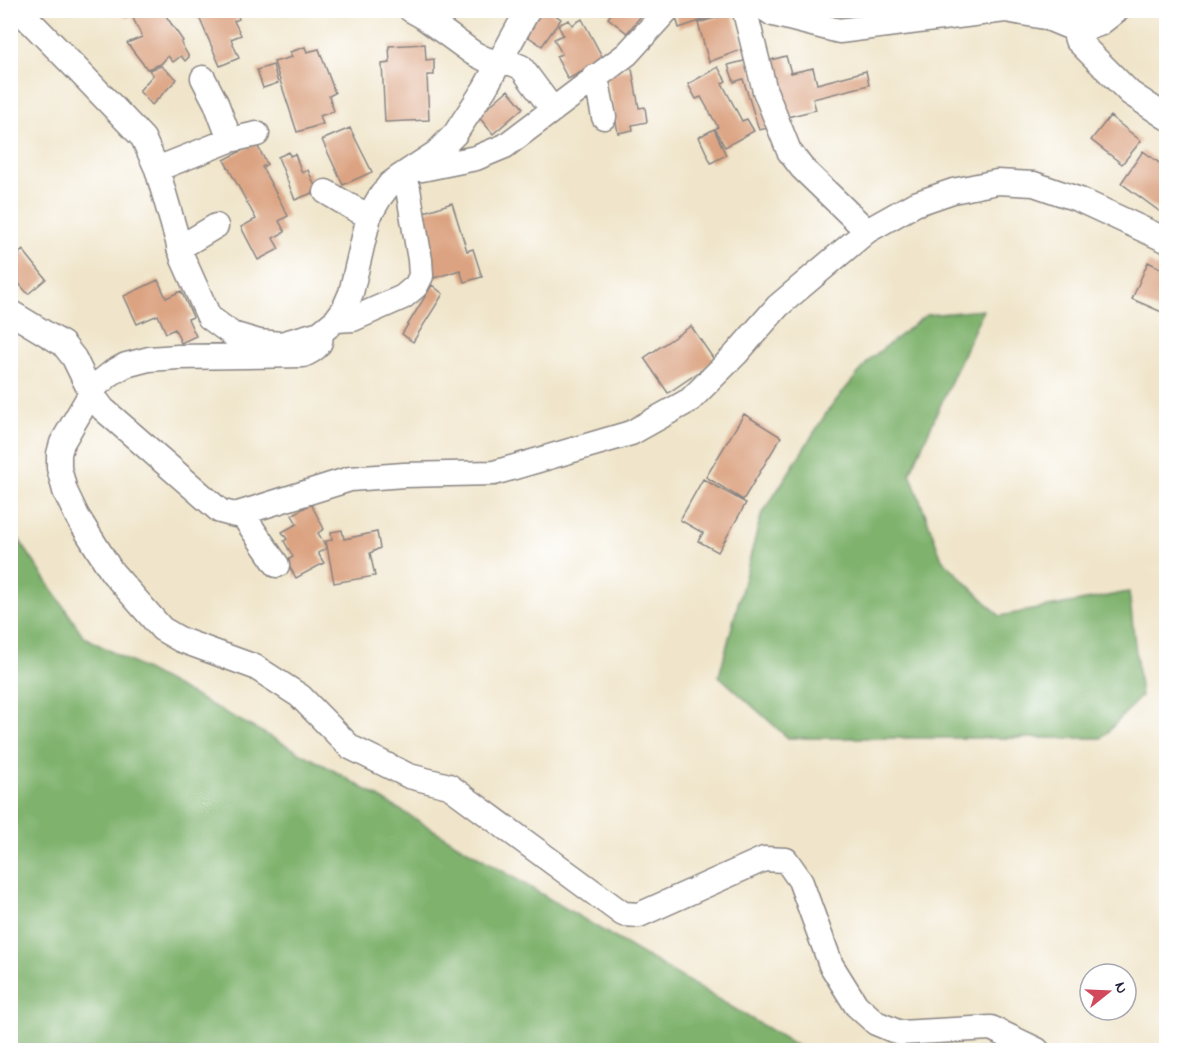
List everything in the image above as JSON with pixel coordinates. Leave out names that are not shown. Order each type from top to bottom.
[{"type":"street","points":[[19,10],[142,138],[157,169],[179,248],[196,291],[209,317],[232,334],[258,342],[281,344],[353,319],[403,297],[416,286],[421,276],[420,260],[407,172]]},
{"type":"street","points":[[411,10],[473,53],[485,59],[521,67],[553,110]]},
{"type":"street","points":[[528,10],[485,88],[455,134],[436,153],[390,184],[380,197],[369,216],[351,293],[344,309],[328,326],[313,351],[303,356],[149,359],[126,365],[99,383],[62,443],[59,454],[59,468],[65,491],[77,516],[112,573],[162,629],[181,640],[255,667],[300,696],[350,747],[408,776],[450,786],[623,914],[639,915],[764,859],[786,860],[800,880],[831,965],[856,1005],[876,1023],[900,1033],[991,1028],[1037,1050]]},
{"type":"street","points":[[407,172],[476,158],[505,146],[627,54],[667,10]]},
{"type":"street","points":[[746,10],[765,91],[789,151],[802,168],[867,231]]},
{"type":"street","points":[[767,10],[773,14],[839,31],[1006,10],[1045,17],[1074,29],[1099,24],[1117,10]]},
{"type":"street","points":[[1074,29],[1077,40],[1130,93],[1167,117]]},
{"type":"street","points":[[203,78],[216,103],[230,140]]},
{"type":"street","points":[[594,78],[597,82],[604,117]]},
{"type":"street","points":[[157,169],[230,140],[256,134]]},
{"type":"street","points":[[10,312],[63,344],[74,358],[91,393],[116,422],[220,511],[235,515],[350,479],[494,473],[631,433],[690,400],[736,354],[778,306],[867,231],[915,204],[953,191],[998,182],[1034,184],[1080,200],[1167,240]]},
{"type":"street","points":[[326,192],[369,216]]},
{"type":"street","points":[[179,248],[216,226]]},
{"type":"street","points":[[242,514],[277,565]]},
{"type":"green space","points":[[983,310],[910,473],[942,559],[1000,616],[1129,592],[1141,696],[1102,738],[788,738],[719,676],[761,516],[829,409],[871,358],[926,315]]},
{"type":"green space","points":[[10,526],[84,637],[331,769],[804,1050],[11,1050]]},
{"type":"building","points":[[132,10],[162,10],[183,41],[181,43],[189,57],[185,61],[181,56],[173,62],[168,56],[161,64],[147,69],[127,43],[142,37],[132,16],[125,18],[124,15]]},
{"type":"building","points":[[196,10],[236,10],[239,19],[234,21],[241,35],[231,39],[239,58],[220,66]]},
{"type":"building","points":[[539,10],[548,10],[561,19],[542,46],[523,33]]},
{"type":"building","points":[[607,10],[646,10],[627,33],[608,18],[611,14]]},
{"type":"building","points":[[684,10],[719,10],[720,14],[679,28],[675,14]]},
{"type":"building","points":[[732,13],[743,49],[709,62],[698,23]]},
{"type":"building","points":[[582,19],[604,60],[568,79],[556,56],[562,54],[554,39],[563,35],[558,25],[569,20],[572,25]]},
{"type":"building","points":[[425,44],[426,60],[434,59],[434,75],[427,75],[429,120],[385,122],[382,64],[390,63],[389,46]]},
{"type":"building","points":[[305,47],[307,52],[319,49],[335,93],[329,96],[334,111],[320,116],[323,124],[297,132],[274,62],[292,57],[290,52]]},
{"type":"building","points":[[786,56],[791,73],[813,68],[817,84],[866,71],[869,85],[813,99],[816,110],[783,118],[763,62]]},
{"type":"building","points":[[748,60],[769,128],[759,130],[743,79],[734,82],[728,65]]},
{"type":"building","points":[[273,65],[278,83],[263,88],[257,70]]},
{"type":"building","points":[[161,66],[177,79],[152,105],[139,91],[153,75],[149,70]]},
{"type":"building","points":[[718,67],[726,81],[722,83],[742,121],[747,119],[754,131],[725,147],[715,129],[718,127],[701,97],[696,99],[688,84]]},
{"type":"building","points":[[632,69],[639,108],[645,107],[647,122],[632,125],[633,130],[618,133],[607,73]]},
{"type":"building","points":[[508,90],[523,108],[493,134],[478,116]]},
{"type":"building","points":[[1110,116],[1141,141],[1122,164],[1091,140]]},
{"type":"building","points":[[350,128],[372,172],[343,185],[322,140]]},
{"type":"building","points":[[714,129],[726,155],[711,163],[699,137]]},
{"type":"building","points":[[256,143],[267,164],[262,167],[288,216],[279,221],[285,232],[273,238],[279,249],[258,260],[241,227],[256,219],[224,160]]},
{"type":"building","points":[[1143,151],[1166,168],[1166,216],[1121,183]]},
{"type":"building","points":[[289,152],[290,156],[295,154],[302,173],[308,170],[317,191],[295,200],[278,157]]},
{"type":"building","points":[[452,203],[467,251],[473,249],[482,277],[464,282],[460,270],[431,279],[418,214]]},
{"type":"building","points":[[23,250],[46,279],[28,294],[10,273],[10,261]]},
{"type":"building","points":[[1148,262],[1166,271],[1164,313],[1132,299]]},
{"type":"building","points":[[158,280],[166,298],[181,291],[193,317],[188,319],[196,336],[181,343],[175,329],[166,333],[158,315],[137,324],[124,296]]},
{"type":"building","points":[[432,285],[443,294],[413,342],[402,334]]},
{"type":"building","points":[[691,326],[715,361],[668,393],[644,358]]},
{"type":"building","points":[[744,414],[781,437],[743,500],[706,477]]},
{"type":"building","points":[[703,479],[746,503],[718,552],[698,541],[703,533],[680,520]]},
{"type":"building","points":[[311,504],[324,529],[318,533],[327,548],[318,553],[324,563],[296,578],[286,561],[293,557],[282,532],[297,524],[292,515]]},
{"type":"building","points":[[342,530],[344,539],[377,532],[380,548],[370,553],[375,576],[334,583],[326,541],[332,540],[331,532]]}]
